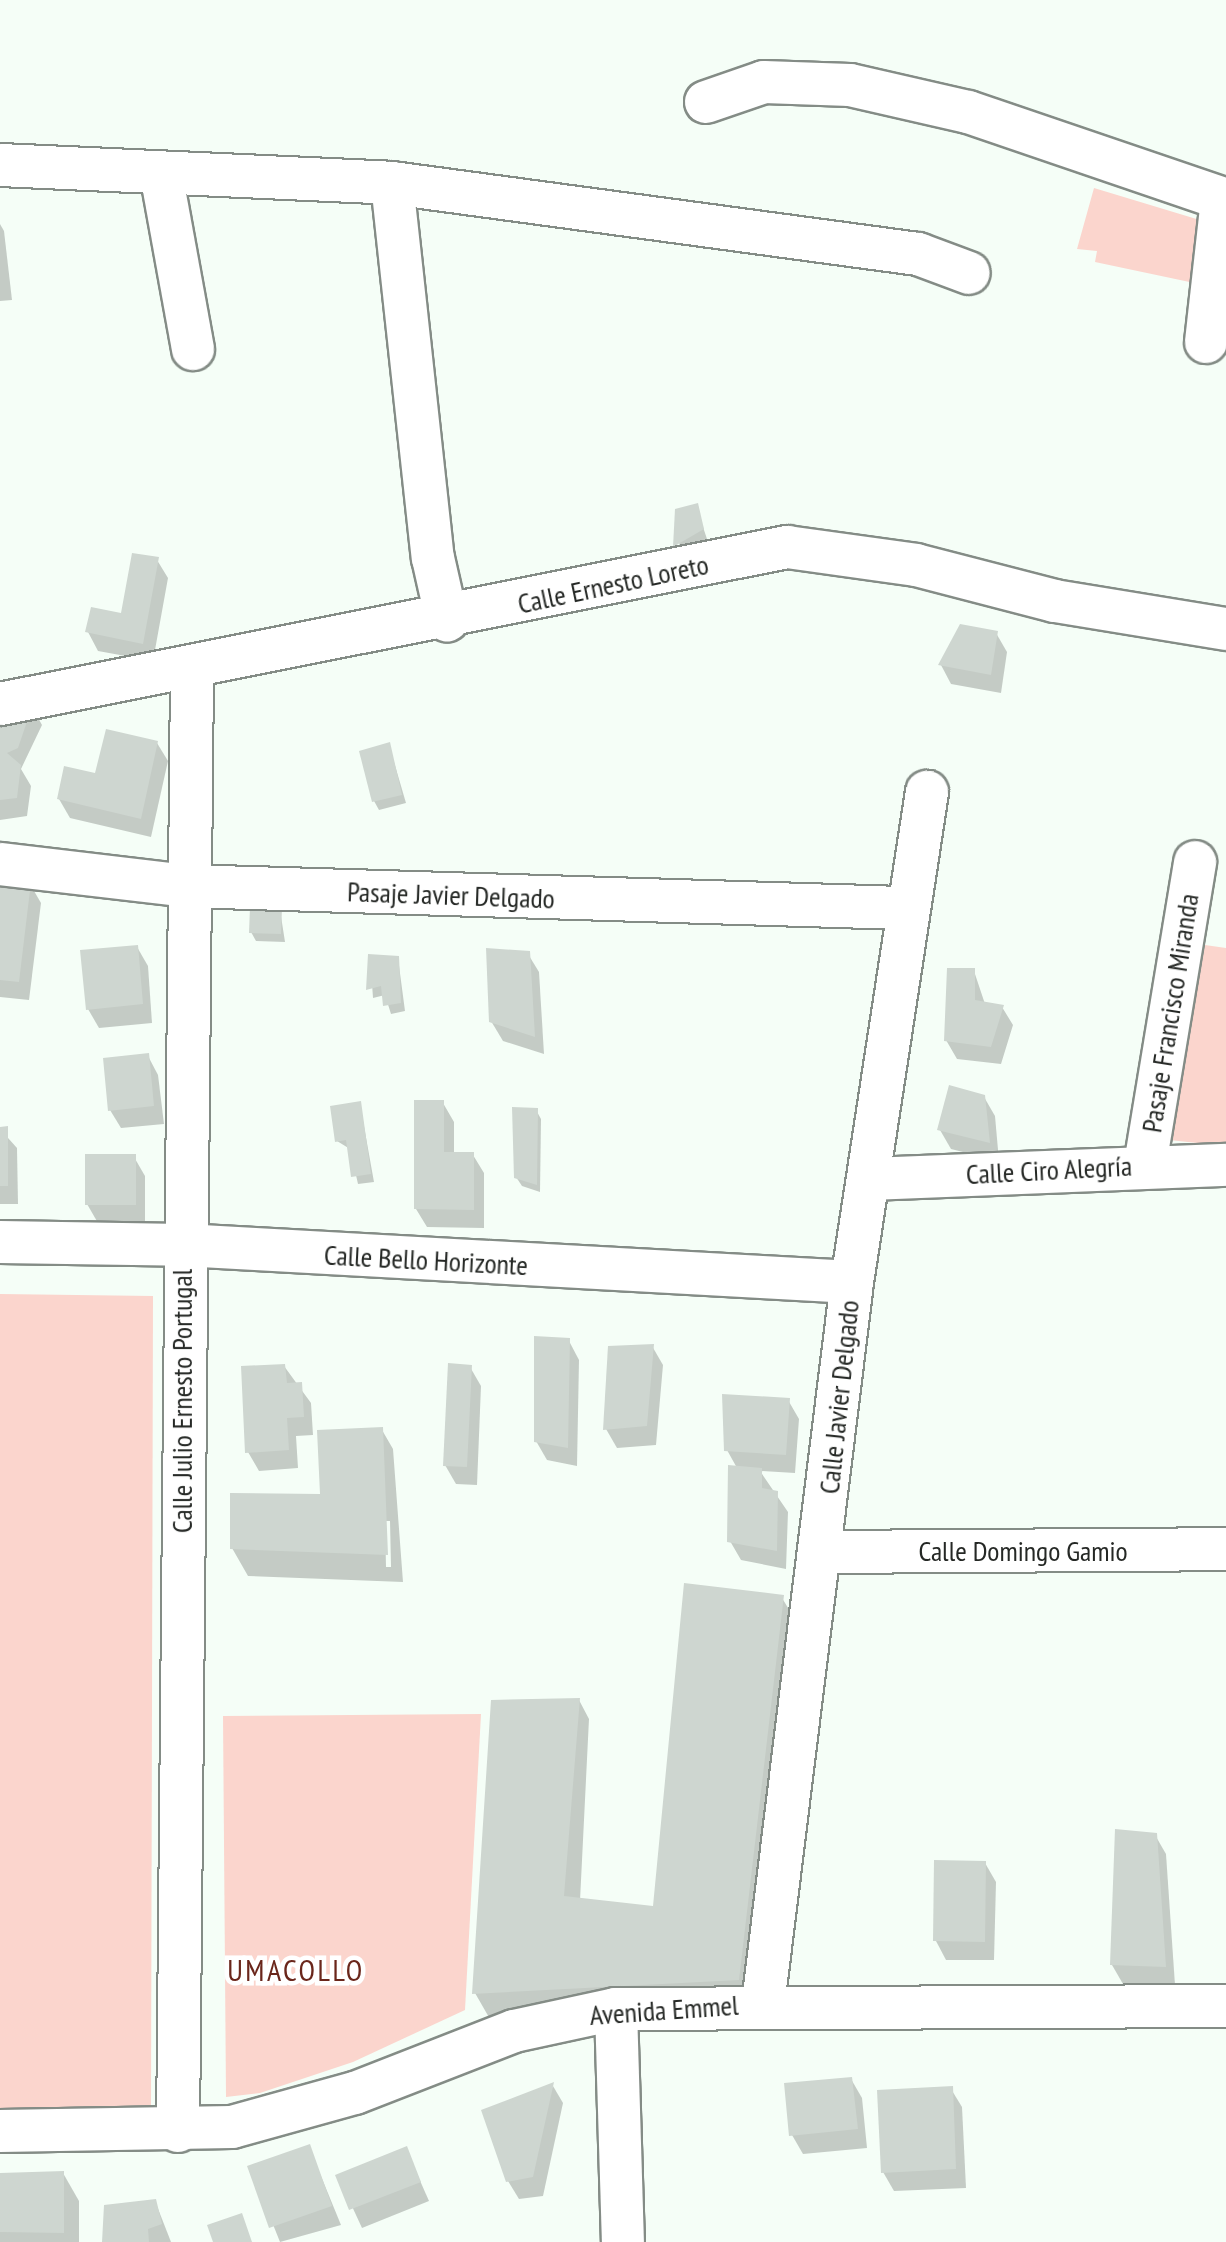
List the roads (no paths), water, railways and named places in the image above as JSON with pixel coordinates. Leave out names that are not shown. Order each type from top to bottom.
[{"type":"street","points":[[706,102],[764,82],[850,85],[968,112],[1224,200],[1206,342]]},
{"type":"street","points":[[0,165],[392,183],[918,254],[969,273]]},
{"type":"street","points":[[161,174],[192,349]]},
{"type":"street","points":[[392,183],[433,558],[447,620]]},
{"type":"street","name":"Calle Ernesto Loreto","points":[[0,704],[192,671],[787,547],[916,564],[1055,601],[1226,630]]},
{"type":"street","name":"Calle Julio Ernesto Portugal","points":[[178,2131],[182,1245],[192,671]]},
{"type":"street","name":"Calle Javier Delgado","points":[[762,2004],[852,1282],[872,1179],[904,908],[927,792]]},
{"type":"street","name":"Pasaje Francisco Miranda","points":[[1146,1165],[1195,862]]},
{"type":"street","name":"Pasaje Javier Delgado","points":[[0,864],[186,886],[904,908]]},
{"type":"street","name":"Calle Ciro Alegría","points":[[872,1179],[1146,1165],[1226,1165]]},
{"type":"street","name":"Calle Bello Horizonte","points":[[0,1242],[182,1245],[852,1282]]},
{"type":"street","name":"Calle Domingo Gamio","points":[[821,1552],[1226,1549]]},
{"type":"street","name":"Avenida Emmel","points":[[0,2131],[178,2131],[294,2113],[514,2031],[616,2009],[762,2004],[1226,2006]]},
{"type":"street","points":[[616,2009],[623,2242]]},
{"type":"district","name":"UMACOLLO","points":[[296,1970]]}]
